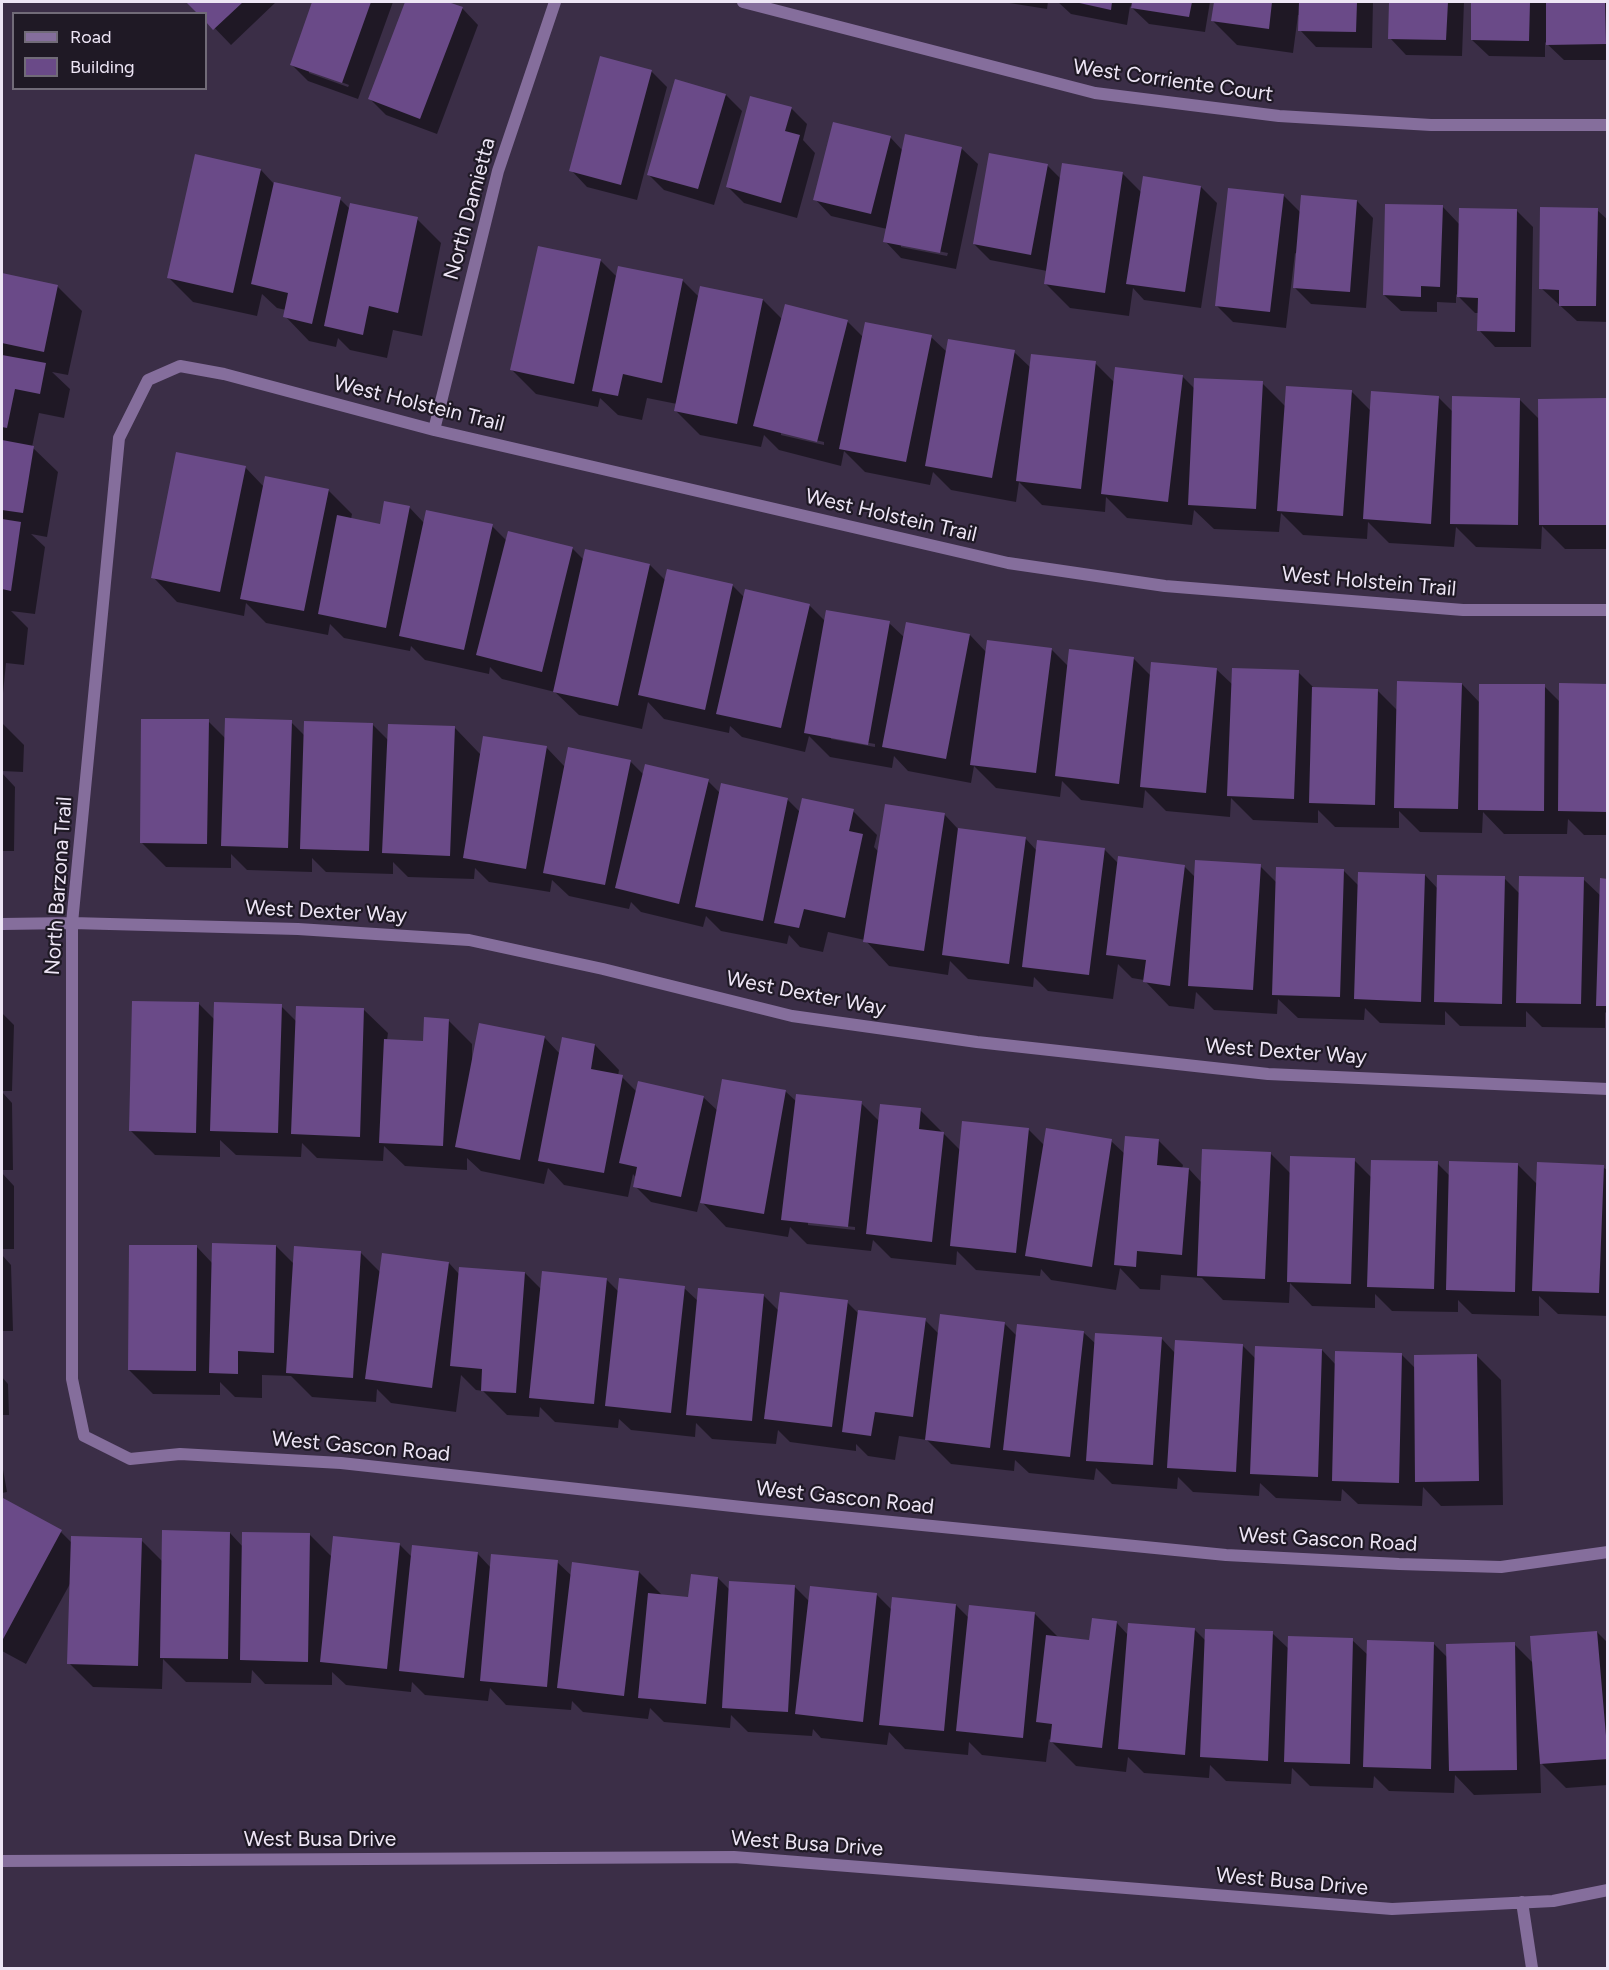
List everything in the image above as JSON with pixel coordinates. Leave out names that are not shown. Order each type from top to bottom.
[{"type":"street","name":"North Damietta","points":[[434,430],[498,171],[555,2]]},
{"type":"street","name":"West Corriente Court","points":[[743,2],[1095,93],[1279,116],[1431,125],[1608,125]]},
{"type":"street","name":"West Holstein Trail","points":[[180,366],[224,374],[434,430],[1008,563],[1166,586],[1463,609],[1608,610]]},
{"type":"street","name":"North Barzona Trail","points":[[84,1436],[72,1379],[72,923],[119,438],[148,380],[180,366]]},
{"type":"street","name":"West Dexter Way","points":[[2,924],[72,923],[298,929],[469,940],[603,969],[792,1016],[977,1042],[1268,1074],[1608,1089]]},
{"type":"street","name":"West Gascon Road","points":[[84,1436],[130,1459],[180,1454],[341,1463],[760,1509],[1226,1555],[1501,1567],[1608,1552]]},
{"type":"street","name":"West Busa Drive","points":[[2,1861],[734,1857],[1392,1909],[1553,1901],[1608,1890]]},
{"type":"street","points":[[1522,1902],[1532,1968]]},
{"type":"building","points":[[186,2],[243,2],[213,30],[207,23],[207,12],[196,12]]},
{"type":"building","points":[[312,2],[371,2],[342,83],[290,65]]},
{"type":"building","points":[[405,2],[448,2],[463,7],[420,119],[368,99]]},
{"type":"building","points":[[1075,2],[1112,2],[1111,10]]},
{"type":"building","points":[[1132,2],[1192,2],[1189,17],[1131,8]]},
{"type":"building","points":[[1214,2],[1272,2],[1269,29],[1211,21]]},
{"type":"building","points":[[1299,2],[1357,2],[1356,32],[1298,31]]},
{"type":"building","points":[[1389,2],[1448,2],[1446,40],[1388,39]]},
{"type":"building","points":[[1471,2],[1530,2],[1529,41],[1471,40]]},
{"type":"building","points":[[1546,2],[1605,2],[1606,44],[1546,45]]},
{"type":"building","points":[[600,56],[652,70],[621,185],[569,171]]},
{"type":"building","points":[[675,79],[726,94],[698,189],[647,175]]},
{"type":"building","points":[[750,96],[792,107],[785,131],[800,135],[781,203],[726,187]]},
{"type":"building","points":[[833,122],[891,136],[871,214],[813,200]]},
{"type":"building","points":[[905,134],[962,147],[940,253],[883,242]]},
{"type":"building","points":[[989,153],[1048,164],[1031,255],[973,244]]},
{"type":"building","points":[[195,154],[261,169],[233,293],[167,278]]},
{"type":"building","points":[[1062,163],[1123,172],[1105,293],[1044,284]]},
{"type":"building","points":[[1143,176],[1201,186],[1185,292],[1126,284]]},
{"type":"building","points":[[274,182],[341,197],[312,324],[283,317],[288,293],[251,284]]},
{"type":"building","points":[[1228,188],[1284,194],[1270,312],[1215,306]]},
{"type":"building","points":[[1301,195],[1357,200],[1350,292],[1293,288]]},
{"type":"building","points":[[350,203],[418,217],[398,313],[369,306],[363,335],[324,326]]},
{"type":"building","points":[[1385,204],[1443,205],[1440,287],[1421,286],[1421,297],[1383,295]]},
{"type":"building","points":[[1540,207],[1598,208],[1596,306],[1559,306],[1559,290],[1539,289]]},
{"type":"building","points":[[1459,208],[1517,209],[1515,332],[1477,331],[1478,298],[1457,297]]},
{"type":"building","points":[[538,246],[601,259],[574,384],[510,370]]},
{"type":"building","points":[[618,266],[683,279],[662,383],[623,374],[618,396],[592,391]]},
{"type":"building","points":[[2,273],[58,285],[44,352],[2,343]]},
{"type":"building","points":[[700,286],[763,299],[737,424],[674,411]]},
{"type":"building","points":[[785,304],[848,320],[817,442],[753,426]]},
{"type":"building","points":[[865,322],[932,335],[906,462],[839,449]]},
{"type":"building","points":[[948,339],[1015,350],[992,478],[925,466]]},
{"type":"building","points":[[1031,354],[1096,361],[1081,489],[1016,481]]},
{"type":"building","points":[[2,355],[46,363],[40,394],[15,389],[7,428],[2,427]]},
{"type":"building","points":[[1115,367],[1183,375],[1168,502],[1101,494]]},
{"type":"building","points":[[1194,378],[1263,381],[1256,509],[1188,505]]},
{"type":"building","points":[[1286,386],[1352,390],[1343,516],[1277,511]]},
{"type":"building","points":[[1371,391],[1439,396],[1431,524],[1363,519]]},
{"type":"building","points":[[1452,396],[1520,398],[1518,525],[1450,524]]},
{"type":"building","points":[[1606,398],[1607,525],[1539,525],[1538,399]]},
{"type":"building","points":[[2,440],[34,446],[23,513],[2,510]]},
{"type":"building","points":[[176,452],[246,466],[220,592],[151,578]]},
{"type":"building","points":[[265,476],[329,489],[304,611],[240,599]]},
{"type":"building","points":[[384,501],[410,506],[386,628],[318,614],[337,515],[380,524]]},
{"type":"building","points":[[426,510],[493,524],[464,650],[399,636]]},
{"type":"building","points":[[2,519],[21,522],[11,591],[2,589]]},
{"type":"building","points":[[508,531],[573,547],[542,672],[476,655]]},
{"type":"building","points":[[585,549],[650,564],[618,706],[553,692]]},
{"type":"building","points":[[667,569],[733,584],[705,710],[638,695]]},
{"type":"building","points":[[745,589],[810,604],[781,728],[716,714]]},
{"type":"building","points":[[826,610],[890,621],[868,745],[804,733]]},
{"type":"building","points":[[906,622],[970,634],[946,759],[882,747]]},
{"type":"building","points":[[987,640],[1052,648],[1036,773],[970,765]]},
{"type":"building","points":[[1069,649],[1134,657],[1119,784],[1055,776]]},
{"type":"building","points":[[1151,662],[1217,668],[1206,793],[1140,787]]},
{"type":"building","points":[[1232,668],[1299,670],[1294,799],[1227,796]]},
{"type":"building","points":[[1397,681],[1462,683],[1458,809],[1394,808]]},
{"type":"building","points":[[1559,683],[1608,684],[1608,812],[1558,811]]},
{"type":"building","points":[[1479,684],[1545,684],[1544,811],[1478,810]]},
{"type":"building","points":[[1312,687],[1378,689],[1375,805],[1309,803]]},
{"type":"building","points":[[225,718],[292,720],[288,848],[221,846]]},
{"type":"building","points":[[141,719],[209,719],[207,844],[140,843]]},
{"type":"building","points":[[304,721],[373,723],[369,851],[300,849]]},
{"type":"building","points":[[388,724],[455,726],[450,856],[382,853]]},
{"type":"building","points":[[483,736],[547,746],[526,869],[463,858]]},
{"type":"building","points":[[568,747],[631,760],[605,885],[543,873]]},
{"type":"building","points":[[645,764],[709,779],[679,904],[615,888]]},
{"type":"building","points":[[721,783],[788,798],[763,921],[695,907]]},
{"type":"building","points":[[802,798],[854,809],[849,831],[863,834],[845,918],[804,909],[799,928],[774,923]]},
{"type":"building","points":[[885,804],[945,813],[924,951],[863,942]]},
{"type":"building","points":[[958,828],[1026,837],[1009,964],[942,955]]},
{"type":"building","points":[[1037,840],[1105,848],[1089,975],[1022,967]]},
{"type":"building","points":[[1118,856],[1185,865],[1170,986],[1143,982],[1146,960],[1106,955]]},
{"type":"building","points":[[1195,860],[1261,864],[1253,990],[1188,986]]},
{"type":"building","points":[[1276,867],[1344,869],[1340,997],[1272,995]]},
{"type":"building","points":[[1358,872],[1425,874],[1421,1002],[1354,999]]},
{"type":"building","points":[[1437,875],[1505,876],[1502,1004],[1434,1002]]},
{"type":"building","points":[[1519,876],[1584,877],[1581,1004],[1516,1003]]},
{"type":"building","points":[[1600,878],[1608,879],[1608,1006],[1596,1006]]},
{"type":"building","points":[[132,1001],[199,1002],[196,1133],[129,1131]]},
{"type":"building","points":[[214,1002],[282,1004],[278,1133],[210,1131]]},
{"type":"building","points":[[296,1006],[364,1008],[360,1137],[291,1134]]},
{"type":"building","points":[[424,1017],[449,1019],[443,1146],[379,1143],[384,1039],[423,1041]]},
{"type":"building","points":[[479,1023],[545,1036],[520,1160],[455,1147]]},
{"type":"building","points":[[562,1037],[595,1044],[591,1069],[623,1075],[604,1173],[538,1161]]},
{"type":"building","points":[[722,1079],[786,1090],[764,1214],[700,1203]]},
{"type":"building","points":[[638,1081],[704,1096],[681,1197],[633,1187],[637,1167],[619,1163]]},
{"type":"building","points":[[796,1094],[862,1101],[848,1227],[781,1220]]},
{"type":"building","points":[[880,1104],[921,1108],[919,1129],[944,1132],[932,1242],[866,1234]]},
{"type":"building","points":[[962,1121],[1029,1128],[1016,1253],[950,1246]]},
{"type":"building","points":[[1046,1128],[1112,1139],[1092,1267],[1025,1256]]},
{"type":"building","points":[[1125,1136],[1159,1139],[1157,1165],[1189,1168],[1182,1255],[1137,1251],[1136,1267],[1114,1265]]},
{"type":"building","points":[[1202,1149],[1271,1152],[1265,1279],[1197,1276]]},
{"type":"building","points":[[1290,1156],[1355,1158],[1351,1284],[1287,1282]]},
{"type":"building","points":[[1371,1160],[1438,1161],[1434,1289],[1367,1287]]},
{"type":"building","points":[[1449,1161],[1518,1163],[1515,1292],[1446,1290]]},
{"type":"building","points":[[1537,1162],[1604,1165],[1599,1293],[1532,1291]]},
{"type":"building","points":[[212,1243],[276,1245],[274,1353],[238,1351],[238,1374],[209,1373]]},
{"type":"building","points":[[129,1245],[197,1245],[196,1371],[128,1370]]},
{"type":"building","points":[[294,1246],[361,1251],[353,1378],[286,1373]]},
{"type":"building","points":[[382,1253],[449,1262],[432,1388],[365,1379]]},
{"type":"building","points":[[459,1267],[525,1272],[516,1393],[481,1391],[482,1369],[450,1366]]},
{"type":"building","points":[[542,1271],[607,1278],[594,1404],[529,1398]]},
{"type":"building","points":[[619,1278],[685,1286],[671,1413],[605,1406]]},
{"type":"building","points":[[698,1288],[764,1294],[752,1421],[686,1415]]},
{"type":"building","points":[[780,1292],[848,1300],[832,1427],[764,1419]]},
{"type":"building","points":[[858,1310],[926,1318],[913,1417],[875,1412],[871,1436],[842,1432]]},
{"type":"building","points":[[940,1314],[1005,1322],[990,1448],[925,1440]]},
{"type":"building","points":[[1017,1324],[1084,1331],[1070,1457],[1003,1450]]},
{"type":"building","points":[[1095,1333],[1162,1337],[1153,1465],[1086,1461]]},
{"type":"building","points":[[1175,1340],[1243,1344],[1236,1472],[1167,1468]]},
{"type":"building","points":[[1255,1346],[1322,1349],[1318,1477],[1250,1474]]},
{"type":"building","points":[[1335,1351],[1402,1353],[1399,1483],[1332,1481]]},
{"type":"building","points":[[1477,1354],[1479,1481],[1415,1482],[1414,1355]]},
{"type":"building","points":[[3,1498],[62,1530],[2,1641],[2,1500]]},
{"type":"building","points":[[162,1530],[230,1532],[228,1659],[160,1658]]},
{"type":"building","points":[[242,1532],[310,1533],[308,1662],[240,1660]]},
{"type":"building","points":[[71,1536],[142,1538],[138,1666],[67,1664]]},
{"type":"building","points":[[333,1536],[400,1543],[387,1669],[320,1662]]},
{"type":"building","points":[[412,1545],[478,1552],[464,1678],[399,1671]]},
{"type":"building","points":[[491,1554],[558,1560],[547,1687],[480,1681]]},
{"type":"building","points":[[572,1562],[639,1571],[624,1696],[557,1688]]},
{"type":"building","points":[[691,1574],[718,1577],[706,1704],[638,1698],[648,1593],[688,1597]]},
{"type":"building","points":[[729,1581],[795,1585],[788,1712],[722,1708]]},
{"type":"building","points":[[810,1586],[877,1593],[863,1722],[795,1714]]},
{"type":"building","points":[[892,1597],[956,1604],[944,1731],[879,1725]]},
{"type":"building","points":[[969,1605],[1035,1612],[1023,1738],[956,1731]]},
{"type":"building","points":[[1092,1618],[1117,1621],[1102,1748],[1050,1742],[1052,1724],[1036,1722],[1046,1635],[1089,1640]]},
{"type":"building","points":[[1128,1623],[1195,1628],[1185,1755],[1118,1749]]},
{"type":"building","points":[[1205,1629],[1273,1631],[1268,1761],[1200,1757]]},
{"type":"building","points":[[1597,1631],[1608,1759],[1540,1764],[1530,1636]]},
{"type":"building","points":[[1288,1636],[1353,1638],[1350,1764],[1284,1762]]},
{"type":"building","points":[[1367,1640],[1434,1642],[1431,1769],[1363,1767]]},
{"type":"building","points":[[1515,1642],[1517,1770],[1449,1771],[1446,1644]]}]
